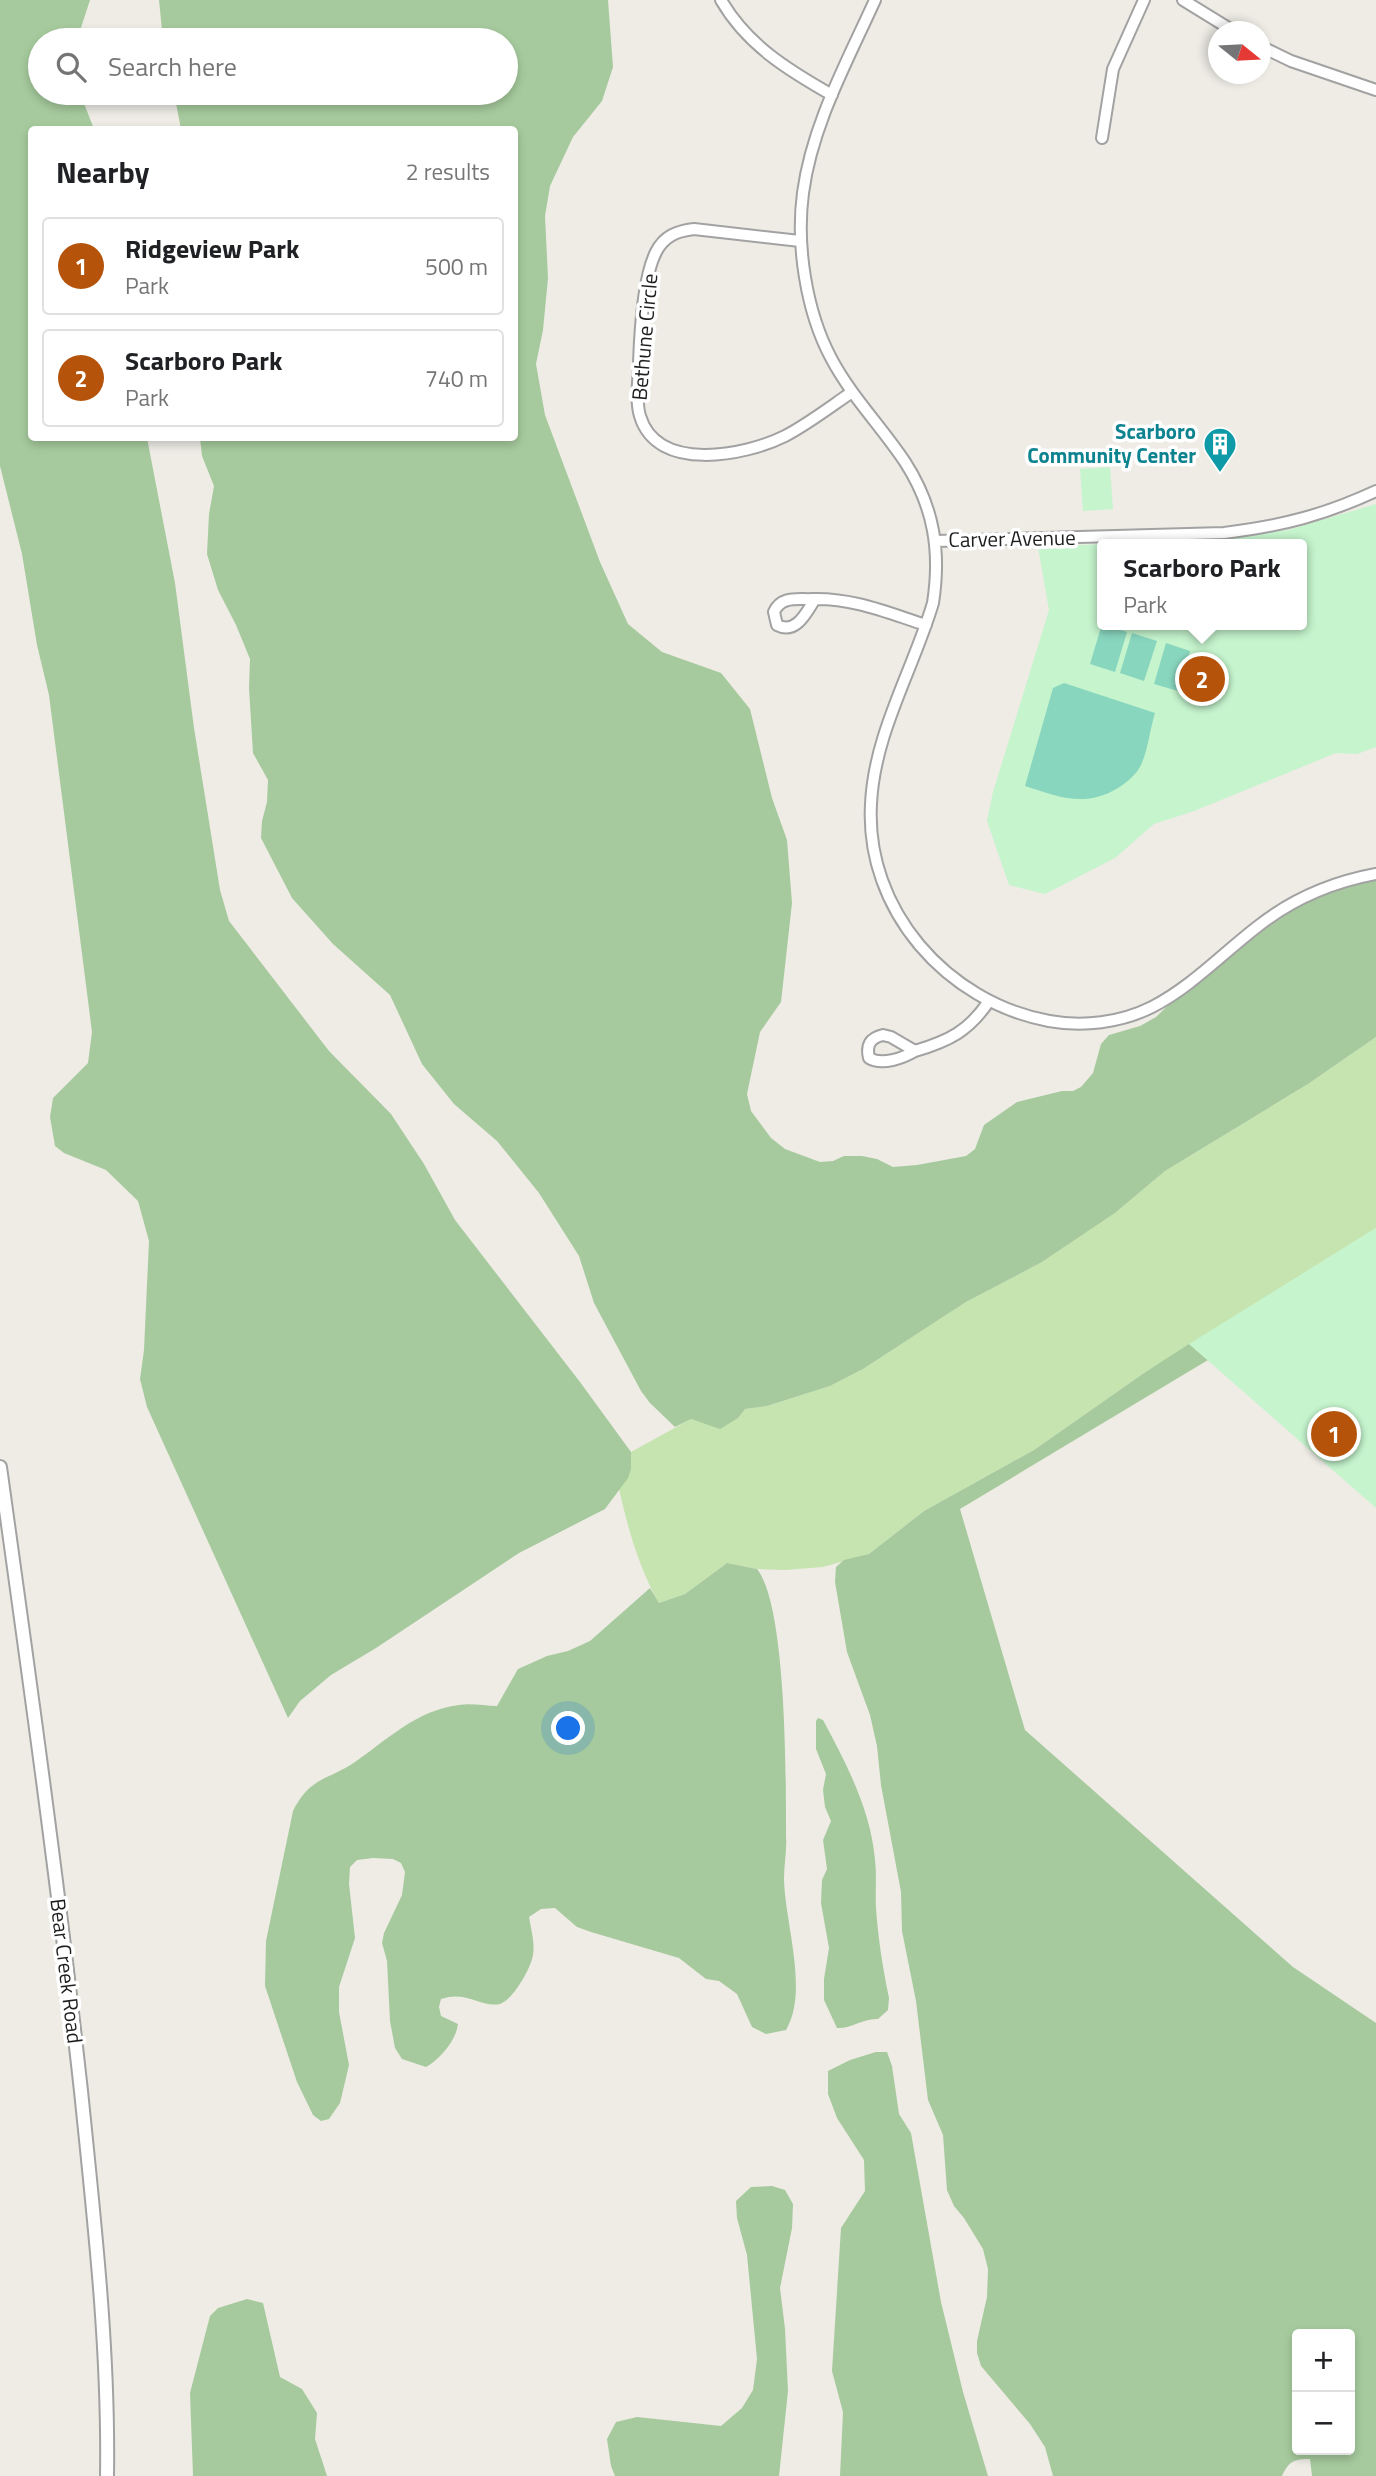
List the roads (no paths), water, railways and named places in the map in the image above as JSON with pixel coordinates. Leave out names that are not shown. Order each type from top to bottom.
[{"type":"street","points":[[721,0],[736,23],[767,54],[789,71],[832,95]]},
{"type":"street","points":[[875,0],[832,95],[808,160],[802,195],[800,241],[807,289],[830,357],[852,392],[904,461],[920,490],[936,541],[936,581],[926,625],[876,760],[870,805],[873,842],[884,887],[906,930],[928,957],[954,980],[989,1001],[1026,1017],[1065,1024],[1089,1024],[1122,1018],[1152,1007],[1198,976],[1256,927],[1304,897],[1340,882],[1376,874]]},
{"type":"street","points":[[1102,138],[1113,69],[1144,0]]},
{"type":"street","points":[[1183,0],[1217,21]]},
{"type":"street","points":[[1271,51],[1291,61],[1376,90]]},
{"type":"street","name":"Bethune Circle","points":[[800,241],[694,229],[668,236],[656,251],[648,278],[640,348],[640,417],[654,439],[670,449],[709,455],[754,448],[784,436],[852,392]]},
{"type":"street","name":"Carver Avenue","points":[[936,541],[1238,531],[1264,528],[1330,512],[1376,491]]},
{"type":"street","points":[[815,599],[853,601],[926,625]]},
{"type":"street","points":[[915,1051],[961,1033],[977,1018],[989,1001]]},
{"type":"street","name":"Bear Creek Road","points":[[0,1467],[69,1984],[89,2171],[99,2266],[107,2476]]},
{"type":"place","name":"Scarboro Community Center","points":[[1220,474]]},
{"type":"place","name":"Scarboro Park","points":[[1202,679]]},
{"type":"place","name":"Ridgeview Park","points":[[1334,1434]]}]
